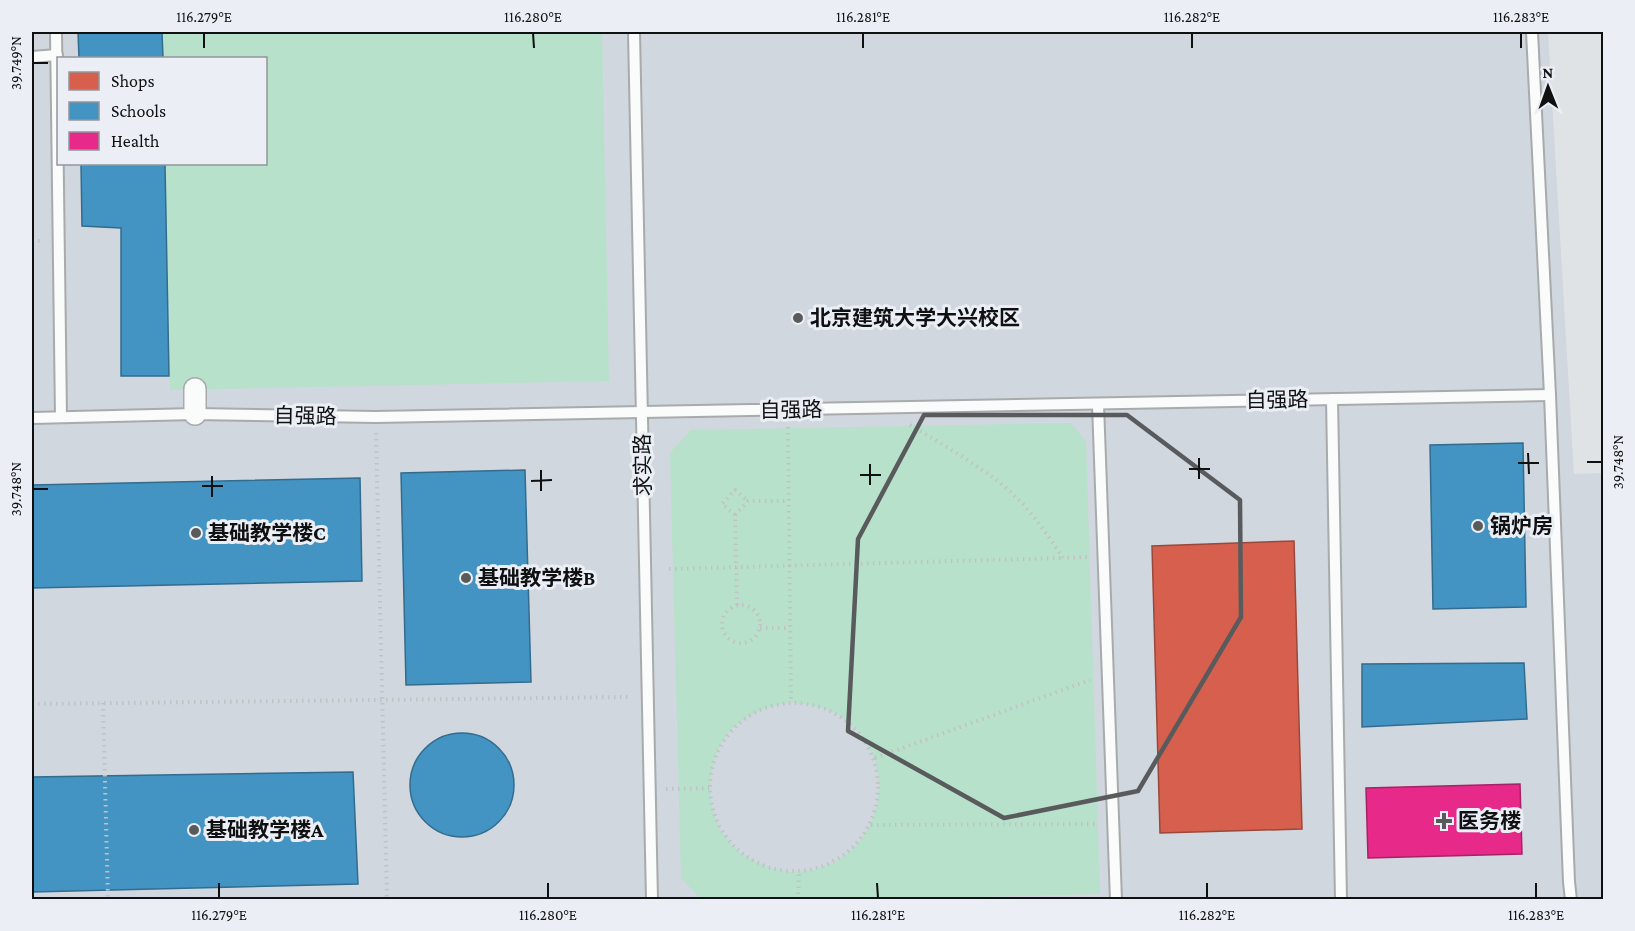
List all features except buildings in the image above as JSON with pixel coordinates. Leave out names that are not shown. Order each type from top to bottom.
[{"type":"street","points":[[195,389],[195,414]]},
{"type":"lane","points":[[32,57],[57,55],[56,32]]},
{"type":"lane","name":"求实路","points":[[634,32],[652,900]]},
{"type":"lane","points":[[1532,32],[1550,395],[1569,882],[1572,900]]},
{"type":"lane","points":[[58,165],[61,417]]},
{"type":"lane","name":"自强路","points":[[32,418],[195,414],[375,417],[1550,395]]},
{"type":"lane","points":[[1332,399],[1341,900]]},
{"type":"lane","points":[[1098,404],[1116,900]]},
{"type":"path","points":[[881,408],[966,459],[1002,484],[1034,516],[1063,558]]},
{"type":"path","points":[[788,410],[791,702]]},
{"type":"path","points":[[375,417],[387,900]]},
{"type":"path","points":[[735,515],[722,504],[735,490],[748,501],[788,501]]},
{"type":"path","points":[[737,605],[735,515],[748,501]]},
{"type":"path","points":[[669,569],[1104,557]]},
{"type":"path","points":[[737,605],[749,606],[759,615],[760,628],[754,638],[742,643],[726,635],[722,623],[726,612],[737,605]]},
{"type":"path","points":[[760,628],[790,628]]},
{"type":"path","points":[[874,758],[1108,674]]},
{"type":"path","points":[[32,704],[648,696]]},
{"type":"path","points":[[791,702],[818,706],[842,717],[862,735],[874,758],[880,781],[878,804],[871,825],[858,844],[841,859],[821,868],[798,872],[771,869],[747,858],[733,845],[727,839],[714,815],[709,788],[713,763],[724,739],[742,720],[765,708],[791,702]]},
{"type":"path","points":[[103,703],[108,900]]},
{"type":"path","points":[[650,789],[709,788]]},
{"type":"path","points":[[871,825],[1113,824]]},
{"type":"path","points":[[798,872],[798,900]]},
{"type":"highlighted area","points":[[924,415],[1127,415],[1240,500],[1241,617],[1138,791],[1004,818],[848,731],[858,539]]},
{"type":"shaded area","name":"北京建筑大学大兴校区","points":[[32,32],[1548,32],[1574,474],[1603,473],[1603,899],[32,899]]},
{"type":"green space","points":[[162,32],[602,32],[609,381],[170,390],[165,165],[267,165],[267,57],[163,57]]},
{"type":"green space","points":[[1071,423],[1086,441],[1100,894],[887,899],[701,899],[681,878],[670,453],[691,430]],"holes":[[[791,702],[818,707],[837,714],[864,739],[876,764],[879,791],[873,817],[861,840],[841,858],[816,869],[786,871],[754,861],[728,840],[719,826],[710,793],[715,759],[721,744],[731,730],[755,713]]]},
{"type":"place","name":"北京建筑大学大兴校区","points":[[798,318]]},
{"type":"place","name":"锅炉房","points":[[1478,526]]},
{"type":"place","name":"基础教学楼C","points":[[196,533]]},
{"type":"place","name":"基础教学楼B","points":[[466,578]]},
{"type":"place","name":"医务楼","points":[[1444,821]]},
{"type":"place","name":"基础教学楼A","points":[[194,830]]}]
